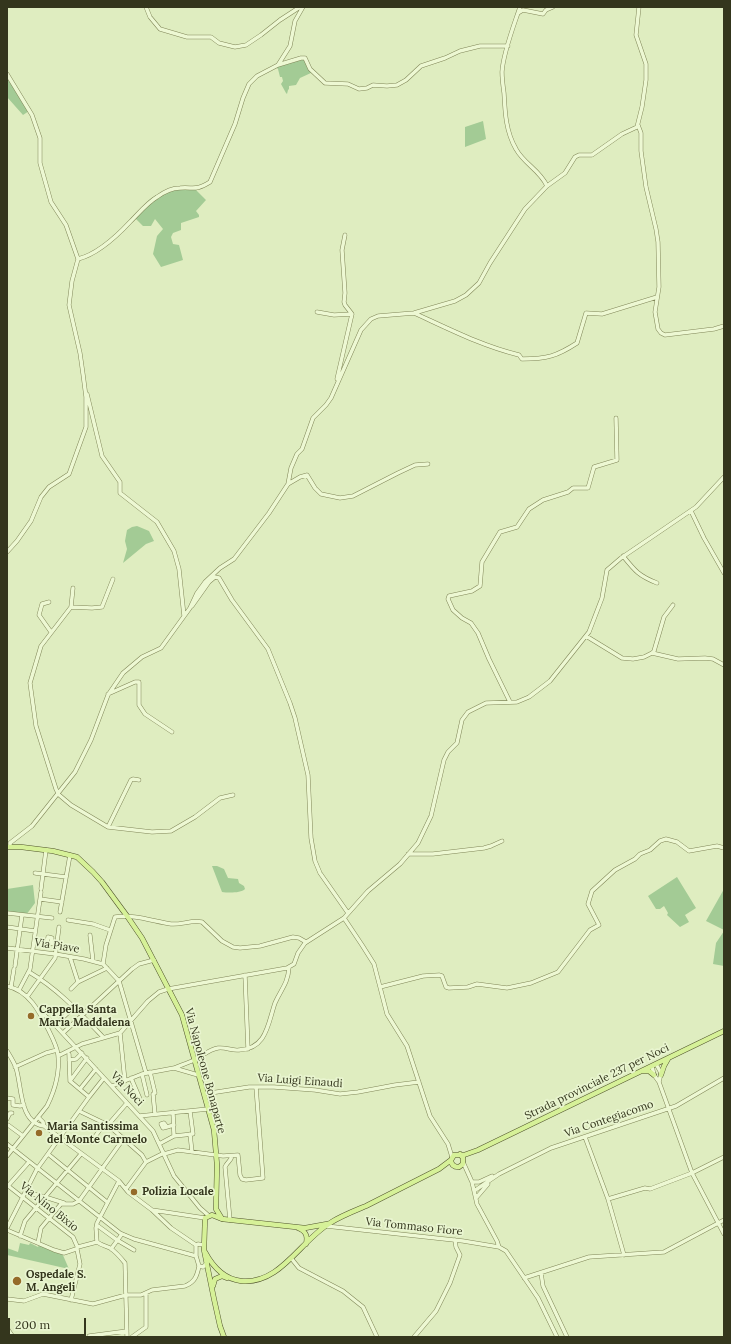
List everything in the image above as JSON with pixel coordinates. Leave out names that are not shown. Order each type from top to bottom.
[{"type":"main road","points":[[8,847],[46,850],[70,855]]},
{"type":"main road","name":"Via Napoleone Bonaparte","points":[[70,855],[77,857],[94,872],[128,916],[154,960],[182,1015],[214,1130],[217,1165],[216,1209]]},
{"type":"main road","name":"Strada provinciale 237 per Noci","points":[[458,1154],[468,1154],[478,1150],[724,1031]]},
{"type":"main road","points":[[661,1075],[669,1057]]},
{"type":"main road","points":[[642,1071],[649,1071],[654,1075]]},
{"type":"main road","name":"Strada provinciale 237 per Noci","points":[[464,1162],[478,1150]]},
{"type":"main road","points":[[212,1292],[215,1279],[222,1276],[238,1281],[250,1282],[268,1277],[327,1225],[439,1169],[458,1154],[463,1158],[464,1162],[457,1166],[439,1169]]},
{"type":"main road","points":[[451,1158],[452,1164],[457,1166]]},
{"type":"main road","points":[[222,1219],[216,1209],[208,1216],[204,1245],[212,1292],[224,1337]]},
{"type":"main road","points":[[208,1216],[230,1220],[305,1228],[327,1225]]},
{"type":"main road","points":[[297,1227],[302,1229],[305,1233],[307,1237],[306,1244]]},
{"type":"main road","points":[[205,1252],[216,1269],[229,1278]]},
{"type":"street","points":[[146,7],[150,17],[160,29],[187,37],[211,37],[219,43],[235,47],[246,45],[280,20],[301,7]]},
{"type":"street","points":[[278,65],[290,46],[295,21],[301,7]]},
{"type":"street","points":[[520,7],[502,71],[506,122],[508,134],[519,154],[539,173],[547,186]]},
{"type":"street","points":[[518,13],[523,10],[543,14],[546,10],[553,7]]},
{"type":"street","points":[[639,7],[636,36],[646,64],[646,80],[638,125],[641,133],[640,151],[646,187],[658,242],[659,270],[657,297],[654,312],[658,329],[665,335],[714,330],[724,326]]},
{"type":"street","points":[[78,260],[93,254],[117,236],[146,206],[169,190],[180,188],[193,189],[202,187],[210,182],[235,124],[249,84],[257,76],[278,65],[305,58],[310,68],[325,83],[348,84],[359,89],[367,88],[373,85],[397,85],[406,80],[417,68],[466,49],[480,46],[508,46]]},
{"type":"street","points":[[7,74],[32,115],[40,138],[40,163],[51,202],[66,225],[78,260],[69,305],[80,353],[86,397],[86,427],[69,474],[49,487],[41,497],[31,520],[17,541],[7,552]]},
{"type":"street","points":[[8,847],[10,843],[32,826],[75,772],[91,740],[108,695],[123,673],[142,657],[161,648],[190,608],[205,582],[220,568],[234,559],[269,514],[288,484],[291,468],[297,454],[302,450],[313,418],[326,405],[361,330],[366,324],[378,316],[414,313],[455,301],[466,295],[479,283],[490,263],[525,209],[547,186],[565,173],[575,157],[579,155],[592,155],[622,134],[637,127],[638,125]]},
{"type":"street","points":[[345,234],[342,250],[345,293],[344,305],[352,314]]},
{"type":"street","points":[[414,313],[490,347],[519,355],[522,359],[541,359],[563,352],[577,343],[586,313],[602,314],[657,297]]},
{"type":"street","points":[[317,312],[352,314]]},
{"type":"street","points":[[334,390],[352,314]]},
{"type":"street","points":[[84,379],[102,456],[120,482],[120,493],[157,522],[174,551],[180,569],[184,616]]},
{"type":"street","points":[[510,702],[478,633],[471,623],[462,618],[453,610],[448,599],[449,596],[472,591],[480,586],[482,562],[500,532],[517,527],[529,509],[543,500],[568,492],[573,488],[588,488],[594,467],[616,460],[616,418]]},
{"type":"street","points":[[288,484],[307,475],[315,488],[321,494],[340,498],[353,496],[415,465],[428,464]]},
{"type":"street","points":[[58,1056],[75,1047],[103,1037],[120,1033],[148,1001],[159,992],[168,989],[289,967],[294,964],[298,953],[306,942],[344,918],[368,891],[400,864],[418,843],[431,816],[444,760],[448,752],[457,743],[464,716],[468,712],[486,703],[517,702],[545,686],[586,636],[593,625],[602,598],[607,570],[623,556],[691,511],[724,477]]},
{"type":"street","points":[[691,511],[704,538],[724,573]]},
{"type":"street","points":[[623,556],[635,572],[656,583]]},
{"type":"street","points":[[190,608],[196,603],[209,582],[215,577],[219,578],[232,600],[268,650],[290,703],[308,775],[311,838],[315,861],[320,873],[348,913]]},
{"type":"street","points":[[71,607],[102,607],[113,579]]},
{"type":"street","points":[[73,588],[71,607],[41,646],[30,683],[36,726],[58,794],[71,805],[108,827],[152,832],[171,831],[195,817],[220,798],[233,795]]},
{"type":"street","points":[[48,602],[42,604],[39,615],[51,632]]},
{"type":"street","points":[[586,636],[608,649],[613,654],[622,658],[634,659],[644,657],[654,651],[664,617],[673,605]]},
{"type":"street","points":[[652,653],[678,659],[713,659],[724,665]]},
{"type":"street","points":[[108,695],[138,682],[140,705],[145,714],[172,732]]},
{"type":"street","points":[[108,827],[131,780],[139,780]]},
{"type":"street","points":[[380,987],[423,976],[439,975],[442,976],[446,987],[449,988],[468,987],[476,984],[507,988],[531,983],[552,975],[558,972],[590,930],[599,925],[588,904],[592,890],[615,870],[666,839],[676,842],[689,851],[717,846],[724,848]]},
{"type":"street","points":[[408,854],[433,854],[484,848],[502,841]]},
{"type":"street","points":[[19,990],[29,972],[36,931],[46,850]]},
{"type":"street","points":[[60,912],[70,855]]},
{"type":"street","points":[[35,873],[66,877]]},
{"type":"street","points":[[40,899],[62,902]]},
{"type":"street","points":[[7,913],[52,918]]},
{"type":"street","points":[[7,1156],[38,1117],[50,1099],[58,1074],[57,1050],[40,1012],[27,996],[19,990],[9,987],[15,967],[22,915]]},
{"type":"street","points":[[155,1114],[154,1093],[146,1073],[119,981],[103,964],[110,930],[116,917],[128,916],[172,924],[202,922],[222,941],[233,947],[240,948],[260,946],[293,937],[300,938],[306,942]]},
{"type":"street","points":[[344,918],[374,964],[387,1014],[407,1046],[430,1116],[448,1144],[458,1154]]},
{"type":"street","points":[[68,920],[93,924],[110,930]]},
{"type":"street","points":[[27,996],[55,958],[58,927]]},
{"type":"street","points":[[7,928],[36,931]]},
{"type":"street","points":[[90,934],[92,961]]},
{"type":"street","points":[[51,943],[57,944]]},
{"type":"street","name":"Via Piave","points":[[7,948],[55,954],[103,964]]},
{"type":"street","points":[[70,957],[78,982]]},
{"type":"street","points":[[63,1033],[136,967],[154,960]]},
{"type":"street","points":[[112,1086],[146,1073],[174,1068],[217,1048],[237,1051],[248,1049],[258,1043],[267,1030],[277,999],[287,982],[289,967]]},
{"type":"street","points":[[71,989],[78,982],[107,968]]},
{"type":"street","points":[[29,972],[68,1001],[103,1037]]},
{"type":"street","points":[[245,975],[248,1049]]},
{"type":"street","points":[[55,1025],[74,1007]]},
{"type":"street","name":"Via Noci","points":[[40,1012],[55,1025],[87,1058],[153,1131],[174,1176],[208,1216]]},
{"type":"street","points":[[120,1033],[125,1082]]},
{"type":"street","points":[[15,1067],[46,1053],[57,1050]]},
{"type":"street","points":[[7,1051],[15,1067],[27,1115],[34,1122],[40,1126],[44,1126],[119,1181],[126,1189],[171,1228],[196,1245],[204,1245]]},
{"type":"street","points":[[69,1060],[76,1059],[82,1053]]},
{"type":"street","points":[[69,1054],[70,1081],[89,1097]]},
{"type":"street","points":[[70,1081],[87,1058]]},
{"type":"street","points":[[654,1065],[654,1075],[659,1082],[692,1173],[724,1234]]},
{"type":"street","points":[[654,1065],[659,1068],[661,1075],[659,1082]]},
{"type":"street","points":[[80,1089],[96,1068]]},
{"type":"street","points":[[174,1068],[198,1074]]},
{"type":"street","points":[[146,1073],[147,1096]]},
{"type":"street","points":[[97,1242],[77,1247],[64,1253],[20,1236],[7,1229],[37,1169],[104,1078]]},
{"type":"street","points":[[131,1078],[140,1099]]},
{"type":"street","name":"Via Contegiacomo","points":[[472,1182],[479,1182],[499,1174],[551,1148],[676,1106],[724,1078]]},
{"type":"street","name":"Via Luigi Einaudi","points":[[204,1094],[256,1087],[315,1090],[340,1094],[419,1082]]},
{"type":"street","points":[[126,1189],[146,1162],[164,1153],[178,1150],[232,1156],[238,1155],[240,1175],[242,1179],[263,1178],[256,1087]]},
{"type":"street","points":[[7,1098],[13,1099],[14,1105],[24,1106]]},
{"type":"street","points":[[91,1142],[127,1103]]},
{"type":"street","points":[[139,1116],[208,1109]]},
{"type":"street","points":[[79,1111],[107,1124],[142,1155],[146,1162]]},
{"type":"street","points":[[190,1111],[192,1152]]},
{"type":"street","points":[[173,1112],[174,1136]]},
{"type":"street","points":[[7,1119],[10,1113],[12,1113]]},
{"type":"street","points":[[38,1117],[43,1122],[44,1126]]},
{"type":"street","points":[[167,1127],[174,1125]]},
{"type":"street","points":[[9,1126],[23,1136]]},
{"type":"street","points":[[159,1144],[174,1136],[191,1134]]},
{"type":"street","points":[[585,1137],[608,1199],[624,1255]]},
{"type":"street","points":[[25,1192],[64,1203],[73,1204],[79,1201],[124,1138]]},
{"type":"street","points":[[7,1144],[56,1184],[122,1234],[196,1256]]},
{"type":"street","points":[[448,1144],[451,1158]]},
{"type":"street","points":[[48,1154],[108,1202]]},
{"type":"street","points":[[20,1236],[25,1221],[81,1154]]},
{"type":"street","points":[[230,1220],[225,1167],[226,1163],[231,1160],[232,1156]]},
{"type":"street","points":[[608,1199],[645,1188],[650,1189],[692,1173],[724,1157]]},
{"type":"street","points":[[7,1186],[29,1162]]},
{"type":"street","points":[[464,1162],[472,1182],[477,1204],[499,1247],[506,1251],[538,1298],[557,1337]]},
{"type":"street","points":[[457,1166],[464,1171],[472,1182]]},
{"type":"street","name":"Via Contegiacomo","points":[[474,1191],[499,1174]]},
{"type":"street","name":"Via Contegiacomo","points":[[476,1198],[484,1187],[499,1174]]},
{"type":"street","points":[[119,1181],[96,1223],[96,1228],[97,1242],[100,1245],[111,1249],[125,1264],[127,1337]]},
{"type":"street","name":"Via Nino Bixio","points":[[7,1186],[74,1237],[77,1247]]},
{"type":"street","points":[[38,1243],[41,1228],[61,1204],[64,1203]]},
{"type":"street","points":[[152,1210],[168,1213],[208,1216]]},
{"type":"street","points":[[166,1223],[168,1213]]},
{"type":"street","points":[[7,1217],[11,1220]]},
{"type":"street","points":[[524,1278],[589,1257],[664,1252],[724,1220]]},
{"type":"street","name":"Via Tommaso Fiore","points":[[327,1225],[454,1240],[499,1247]]},
{"type":"street","points":[[98,1226],[134,1250]]},
{"type":"street","points":[[111,1249],[122,1234]]},
{"type":"street","points":[[414,1337],[436,1311],[450,1283],[460,1255],[454,1240]]},
{"type":"street","points":[[7,1299],[24,1301],[43,1294],[93,1304],[126,1295],[141,1295],[152,1290],[185,1286],[194,1282],[197,1276],[199,1266],[196,1256],[196,1245]]},
{"type":"street","points":[[71,1300],[80,1264],[77,1247]]},
{"type":"street","points":[[290,1258],[300,1268],[343,1291],[363,1307],[377,1337]]},
{"type":"street","points":[[199,1266],[203,1266],[207,1263]]},
{"type":"street","points":[[541,1273],[543,1286],[567,1337]]},
{"type":"street","points":[[132,1337],[146,1327],[146,1293]]},
{"type":"street","points":[[7,1328],[13,1337]]},
{"type":"street","points":[[89,1336],[127,1331]]},
{"type":"green space","points":[[304,59],[313,72],[300,78],[296,85],[289,86],[287,94],[281,84],[283,81],[282,77],[280,77],[276,67]]},
{"type":"green space","points":[[7,77],[29,111],[23,115],[7,97]]},
{"type":"green space","points":[[483,121],[486,139],[465,147],[465,127]]},
{"type":"green space","points":[[186,189],[196,190],[206,200],[196,211],[199,217],[181,223],[181,230],[173,233],[171,237],[173,244],[179,245],[183,260],[161,267],[153,254],[157,236],[163,229],[155,219],[151,226],[143,226],[134,217],[153,197],[167,192]]},
{"type":"green space","points":[[137,526],[149,531],[154,541],[146,544],[123,563],[127,549],[125,541],[127,530]]},
{"type":"green space","points":[[212,866],[217,866],[224,869],[228,878],[238,879],[239,883],[244,886],[245,889],[231,893],[222,892]]},
{"type":"green space","points":[[677,877],[696,908],[685,915],[689,922],[680,927],[667,915],[668,913],[664,906],[660,909],[656,909],[648,896]]},
{"type":"green space","points":[[33,885],[35,903],[26,915],[7,912],[7,889]]},
{"type":"green space","points":[[724,889],[724,930],[706,921]]},
{"type":"green space","points":[[724,931],[724,966],[713,964],[716,943]]},
{"type":"green space","points":[[20,1243],[29,1245],[30,1243],[38,1247],[39,1245],[62,1253],[69,1269],[7,1255],[7,1248],[18,1252]]},
{"type":"place","name":"Cappella Santa Maria Maddalena","points":[[31,1016]]},
{"type":"place","name":"Maria Santissima del Monte Carmelo","points":[[39,1133]]},
{"type":"place","name":"Polizia Locale","points":[[134,1192]]},
{"type":"place","name":"Ospedale S. M. Angeli","points":[[17,1281]]}]
